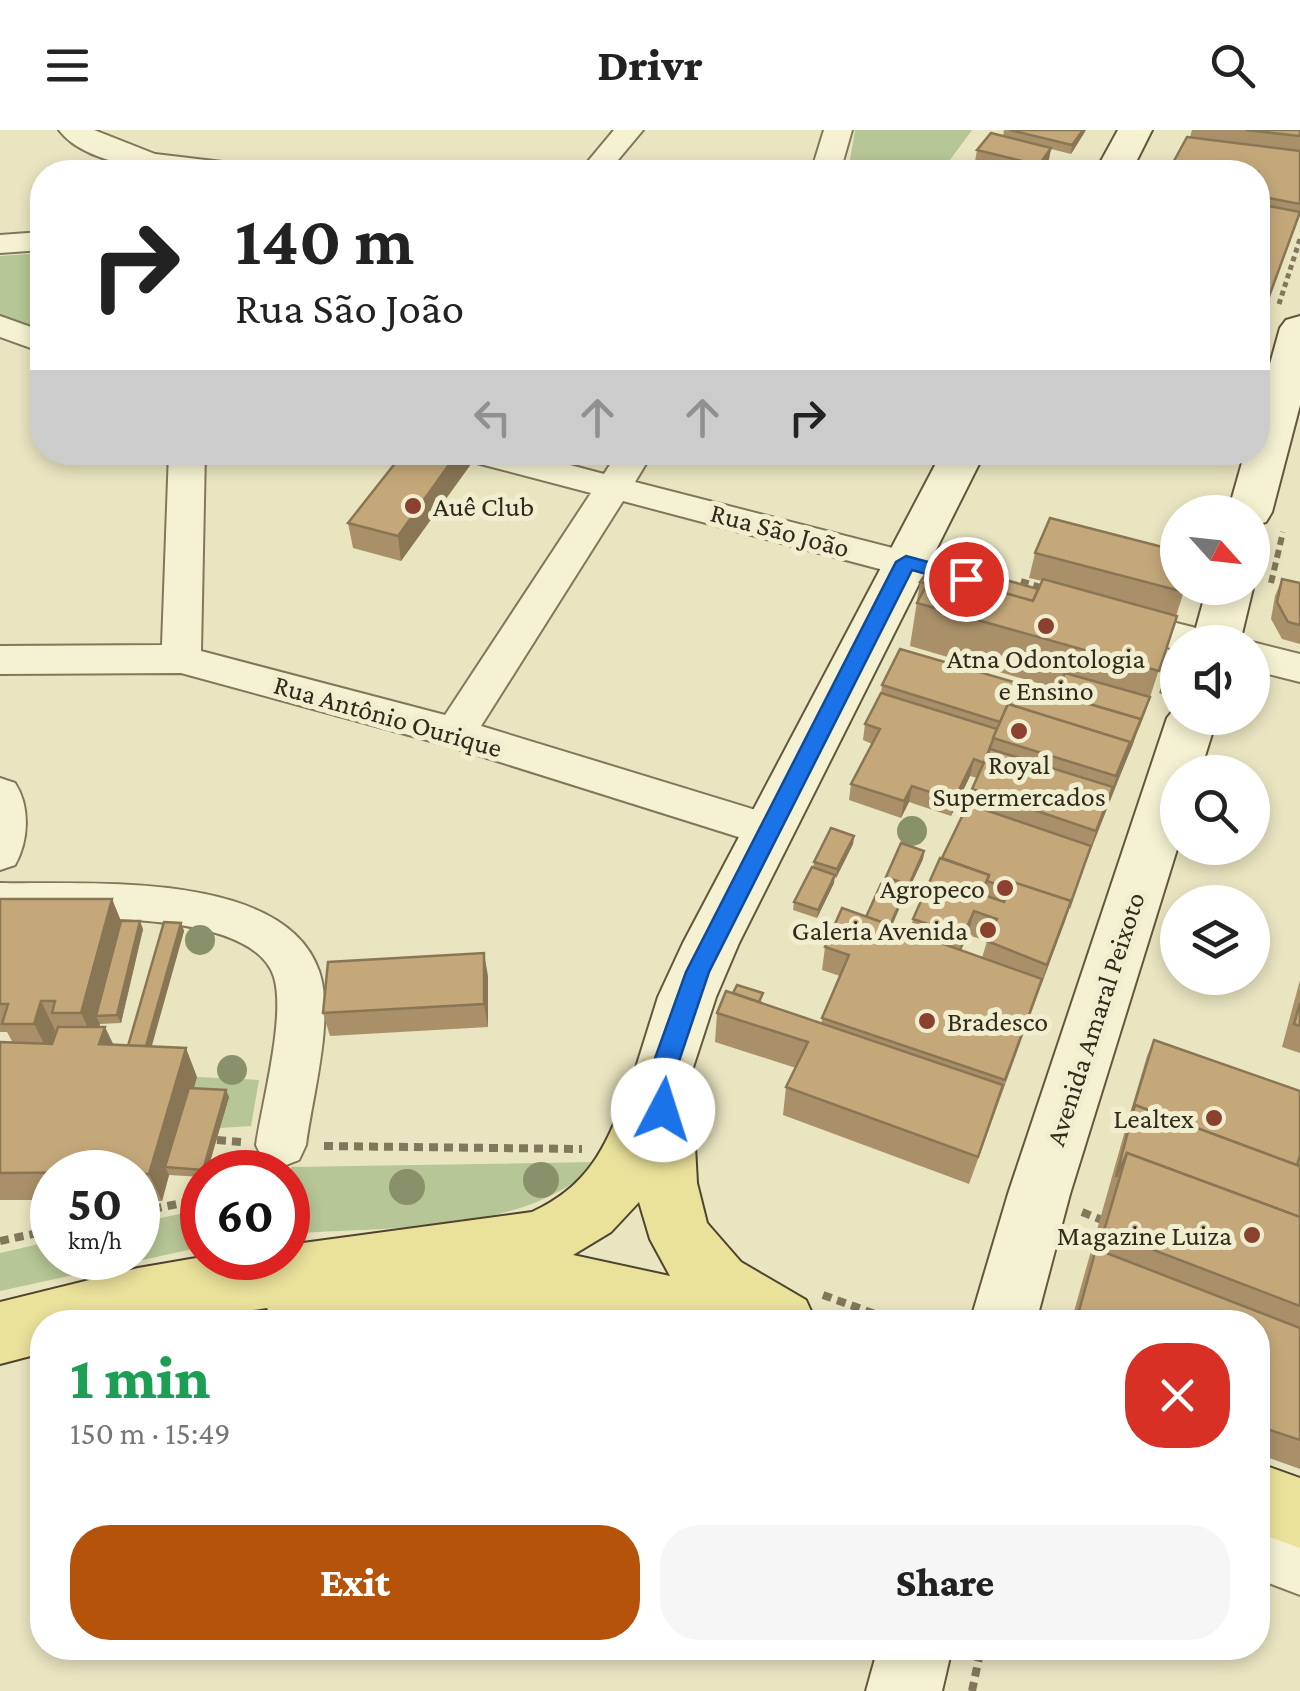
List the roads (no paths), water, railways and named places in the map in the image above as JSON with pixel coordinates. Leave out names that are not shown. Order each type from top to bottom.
[{"type":"main road","points":[[1119,160],[1135,130]]},
{"type":"main road","points":[[1270,504],[1300,328]]},
{"type":"main road","points":[[310,1271],[511,1245],[562,1230],[594,1208],[618,1183],[638,1149],[697,972],[766,830],[957,465]]},
{"type":"main road","name":"Avenida Amaral Peixoto","points":[[1006,1310],[1039,1194],[1187,735]]},
{"type":"main road","points":[[663,1076],[662,1166],[668,1207],[693,1257],[757,1309]]},
{"type":"main road","points":[[310,1278],[442,1273],[526,1278],[757,1309]]},
{"type":"main road","points":[[91,1310],[247,1280]]},
{"type":"main road","points":[[246,1310],[387,1300],[524,1305],[552,1310]]},
{"type":"main road","points":[[0,1333],[30,1325]]},
{"type":"main road","points":[[0,1359],[30,1350]]},
{"type":"main road","points":[[1270,1502],[1300,1513]]},
{"type":"main road","points":[[1270,1540],[1300,1551]]},
{"type":"main road","points":[[904,1691],[912,1660]]},
{"type":"street","points":[[73,130],[98,146],[145,160]]},
{"type":"street","points":[[603,160],[628,130]]},
{"type":"street","points":[[829,160],[838,130]]},
{"type":"street","points":[[0,244],[30,241]]},
{"type":"street","points":[[0,326],[30,337]]},
{"type":"street","points":[[181,659],[187,465]]},
{"type":"street","name":"Rua São João","points":[[528,465],[906,562],[1030,588]]},
{"type":"street","points":[[455,733],[627,465]]},
{"type":"street","points":[[1084,612],[1160,632]]},
{"type":"street","name":"Rua Antônio Ourique","points":[[0,660],[181,659],[455,733],[766,830]]},
{"type":"street","points":[[1270,660],[1300,668]]},
{"type":"street","points":[[0,794],[5,802],[0,853]]},
{"type":"street","points":[[0,901],[208,911],[247,923],[277,940],[296,970],[299,985],[281,1145]]},
{"type":"street","points":[[1270,1555],[1300,1566]]},
{"type":"place","name":"Auê Club","points":[[413,506]]},
{"type":"place","name":"Atna Odontologia e Ensino","points":[[1046,626]]},
{"type":"place","name":"Royal Supermercados","points":[[1019,731]]},
{"type":"place","name":"Agropeco","points":[[1005,888]]},
{"type":"place","name":"Galeria Avenida","points":[[988,930]]},
{"type":"place","name":"Bradesco","points":[[927,1021]]},
{"type":"place","name":"Lealtex","points":[[1214,1118]]},
{"type":"place","name":"Magazine Luiza","points":[[1252,1235]]}]
